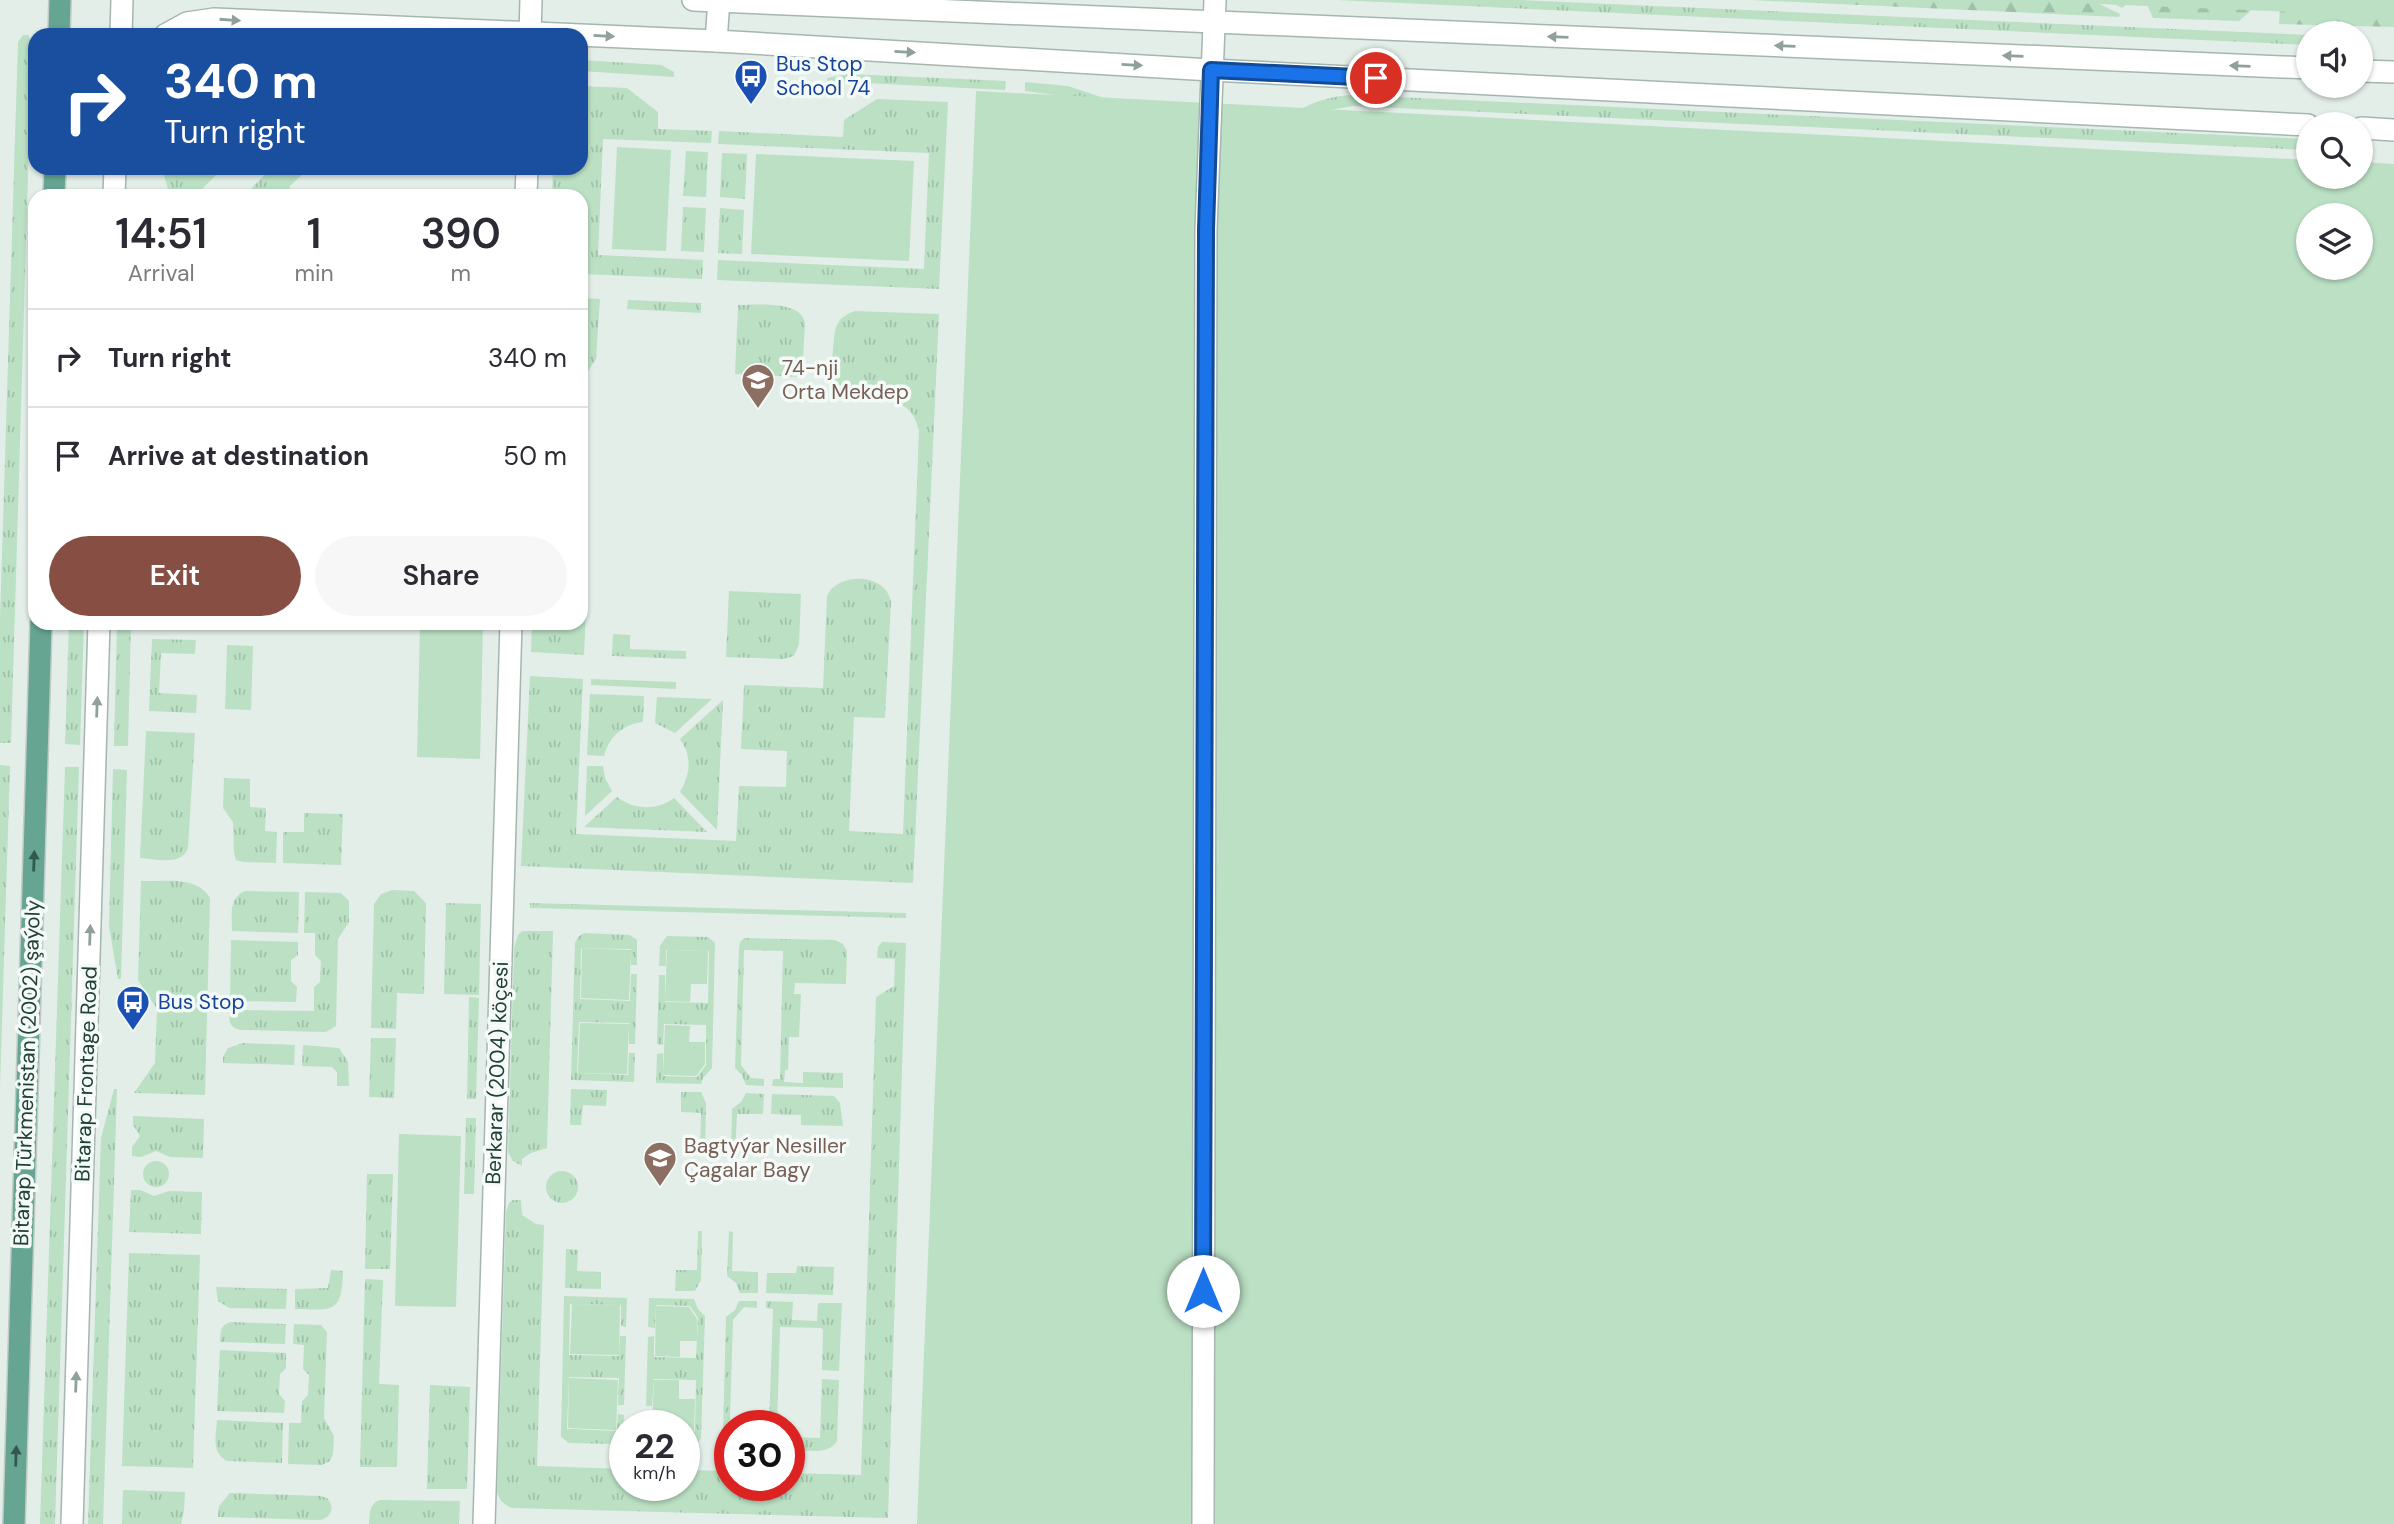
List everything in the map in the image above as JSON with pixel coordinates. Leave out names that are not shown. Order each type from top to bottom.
[{"type":"main road","points":[[59,28],[60,0]]},
{"type":"main road","name":"Bitarap Türkmenistan (2002) şaýoly","points":[[13,1524],[41,630]]},
{"type":"street","points":[[121,28],[122,0]]},
{"type":"street","points":[[530,28],[531,0]]},
{"type":"street","points":[[693,0],[2296,67]]},
{"type":"street","points":[[1203,1524],[1206,257],[1215,0]]},
{"type":"street","points":[[716,41],[719,1]]},
{"type":"street","points":[[178,28],[187,23],[214,19],[404,28]]},
{"type":"street","points":[[588,36],[2296,124]]},
{"type":"street","points":[[2373,71],[2394,72]]},
{"type":"street","points":[[2373,129],[2394,130]]},
{"type":"street","name":"Bitarap Frontage Road","points":[[72,1524],[99,630]]},
{"type":"street","name":"Berkarar (2004) köçesi","points":[[484,1524],[511,630]]},
{"type":"green space","points":[[1337,0],[1519,0],[2296,34],[2296,44]]},
{"type":"green space","points":[[1750,0],[2091,0],[2120,14],[2119,17]]},
{"type":"green space","points":[[2001,0],[2394,0],[2394,16]]},
{"type":"green space","points":[[2107,0],[2263,0],[2239,21],[2153,18],[2147,4],[2127,3],[2122,8]]},
{"type":"green space","points":[[2394,0],[2394,27],[2373,26],[2373,21],[2296,21],[2296,24],[2279,24],[2280,6]]},
{"type":"green space","points":[[23,35],[28,35],[28,175],[11,743],[0,743],[0,619],[18,42]]},
{"type":"green space","points":[[588,60],[661,65],[674,72],[674,77],[588,71]]},
{"type":"green space","points":[[849,74],[1006,81],[1005,90],[827,81],[827,78]]},
{"type":"green space","points":[[1025,82],[1068,86],[1122,104],[1025,91]]},
{"type":"green space","points":[[588,86],[627,88],[658,112],[658,129],[712,131],[711,143],[603,139],[598,255],[703,260],[702,279],[588,274],[588,189],[552,189],[553,175],[588,175]]},
{"type":"green space","points":[[976,91],[2296,159],[2296,189],[2373,189],[2373,163],[2394,164],[2394,1524],[917,1524]]},
{"type":"green space","points":[[1339,96],[2296,138],[2296,149],[1353,106],[1318,112],[1299,110]]},
{"type":"green space","points":[[877,99],[948,102],[939,289],[717,280],[718,260],[924,269],[929,153],[718,144],[719,131],[843,137],[844,120]]},
{"type":"green space","points":[[617,147],[671,150],[666,251],[612,249]]},
{"type":"green space","points":[[686,151],[708,152],[706,197],[683,196]]},
{"type":"green space","points":[[722,153],[747,154],[745,199],[720,197]]},
{"type":"green space","points":[[756,154],[914,161],[909,261],[751,254]]},
{"type":"green space","points":[[164,175],[216,175],[202,189],[168,189]]},
{"type":"green space","points":[[264,175],[302,175],[289,187],[291,189],[251,189]]},
{"type":"green space","points":[[683,207],[706,208],[704,252],[681,251]]},
{"type":"green space","points":[[720,208],[744,210],[742,254],[718,253]]},
{"type":"green space","points":[[588,298],[600,299],[596,359],[588,371]]},
{"type":"green space","points":[[628,300],[701,303],[701,313],[627,309]]},
{"type":"green space","points":[[738,305],[777,305],[796,310],[802,316],[805,323],[802,377],[735,374]]},
{"type":"green space","points":[[855,311],[939,314],[913,883],[521,866],[530,676],[583,679],[576,834],[736,841],[739,786],[786,787],[787,751],[741,749],[744,685],[823,688],[827,596],[841,582],[851,579],[872,581],[881,585],[888,592],[891,602],[885,718],[854,717],[849,831],[903,834],[919,431],[912,414],[902,405],[862,401],[849,398],[839,391],[832,372],[835,334],[842,318]]},
{"type":"green space","points":[[729,591],[801,594],[799,644],[794,656],[783,659],[726,657]]},
{"type":"green space","points":[[69,630],[84,630],[80,745],[65,744]]},
{"type":"green space","points":[[117,630],[131,630],[128,746],[114,746]]},
{"type":"green space","points":[[420,630],[483,630],[480,759],[417,757]]},
{"type":"green space","points":[[532,630],[585,630],[584,655],[531,652]]},
{"type":"green space","points":[[613,634],[630,635],[630,649],[686,651],[686,659],[612,656]]},
{"type":"green space","points":[[152,639],[196,640],[195,654],[161,653],[159,693],[197,695],[196,713],[149,711]]},
{"type":"green space","points":[[227,645],[253,646],[251,710],[225,709]]},
{"type":"green space","points":[[591,679],[676,682],[676,689],[591,685]]},
{"type":"green space","points":[[590,694],[644,696],[643,722],[629,725],[618,733],[609,743],[604,756],[587,755]]},
{"type":"green space","points":[[657,697],[712,699],[675,733],[655,723]]},
{"type":"green space","points":[[723,700],[717,830],[680,792],[689,765],[687,752],[680,739]]},
{"type":"green space","points":[[146,731],[195,733],[188,848],[185,854],[174,859],[140,858]]},
{"type":"green space","points":[[0,765],[10,766],[0,1087]]},
{"type":"green space","points":[[587,766],[603,766],[605,778],[612,791],[585,816]]},
{"type":"green space","points":[[65,767],[79,767],[55,1524],[40,1524]]},
{"type":"green space","points":[[113,769],[127,770],[121,979],[118,979],[109,926]]},
{"type":"green space","points":[[224,778],[250,779],[250,807],[266,808],[265,831],[277,832],[276,863],[236,860],[233,822],[223,808]]},
{"type":"green space","points":[[617,797],[646,807],[660,805],[674,798],[707,832],[584,827]]},
{"type":"green space","points":[[304,813],[343,814],[341,865],[283,863],[283,832],[304,832]]},
{"type":"green space","points":[[141,881],[189,883],[204,891],[210,898],[205,1095],[134,1093],[155,1063],[157,1009],[138,980]]},
{"type":"green space","points":[[392,890],[414,891],[426,903],[424,994],[397,993],[396,1029],[371,1028],[374,904],[381,894]]},
{"type":"green space","points":[[245,891],[299,892],[298,933],[232,931],[233,903]]},
{"type":"green space","points":[[305,892],[341,893],[349,901],[349,922],[338,939],[336,1026],[326,1032],[236,1029],[230,1023],[230,1010],[314,1011],[314,987],[320,982],[321,961],[315,955],[315,933],[304,933]]},
{"type":"green space","points":[[446,903],[481,904],[479,995],[444,994]]},
{"type":"green space","points":[[530,903],[906,913],[906,918],[530,908]]},
{"type":"green space","points":[[522,931],[553,931],[547,1148],[522,1159],[522,1166],[513,1161],[508,1152],[514,948]]},
{"type":"green space","points":[[584,933],[630,935],[637,940],[637,965],[631,965],[631,949],[581,948],[580,999],[630,1001],[631,974],[637,974],[635,1044],[629,1044],[629,1023],[579,1022],[577,1073],[628,1075],[629,1053],[635,1053],[634,1082],[571,1080],[575,943]]},
{"type":"green space","points":[[667,936],[708,937],[715,943],[712,1068],[701,1084],[656,1083],[657,1054],[663,1053],[663,1076],[697,1077],[706,1065],[706,1025],[664,1024],[663,1045],[657,1044],[659,975],[665,975],[665,1002],[708,1003],[709,951],[666,950],[666,966],[659,966],[660,946]]},
{"type":"green space","points":[[745,938],[835,940],[843,944],[847,951],[846,984],[795,983],[794,994],[801,994],[799,1037],[789,1037],[788,1070],[785,1070],[784,1082],[803,1083],[803,1072],[843,1073],[843,1088],[772,1086],[773,1079],[780,1079],[783,951],[744,950],[741,1065],[751,1078],[764,1079],[764,1086],[746,1085],[735,1068],[739,948],[740,942]]},
{"type":"green space","points":[[231,940],[298,942],[298,955],[291,960],[291,981],[297,987],[296,1002],[230,1001]]},
{"type":"green space","points":[[882,942],[906,943],[888,1518],[512,1508],[507,1505],[497,1492],[506,1212],[513,1200],[521,1200],[522,1215],[536,1224],[544,1225],[537,1466],[609,1468],[609,1501],[700,1501],[700,1470],[714,1471],[714,1501],[805,1501],[805,1473],[861,1475],[876,997],[894,986],[895,959],[877,958],[878,947]]},
{"type":"green space","points":[[582,948],[631,950],[629,1000],[581,998]]},
{"type":"green space","points":[[667,950],[708,951],[707,984],[691,984],[690,1002],[665,1001]]},
{"type":"green space","points":[[469,997],[479,998],[476,1099],[467,1099]]},
{"type":"green space","points":[[580,1023],[629,1024],[627,1074],[578,1073]]},
{"type":"green space","points":[[665,1025],[690,1026],[689,1042],[705,1042],[705,1064],[696,1076],[663,1075]]},
{"type":"green space","points":[[371,1038],[396,1038],[394,1098],[369,1097]]},
{"type":"green space","points":[[243,1043],[295,1045],[294,1065],[223,1063],[228,1048]]},
{"type":"green space","points":[[303,1045],[339,1048],[348,1062],[349,1086],[337,1086],[337,1072],[332,1067],[302,1066]]},
{"type":"green space","points":[[114,1089],[117,1089],[103,1524],[88,1524],[101,1138]]},
{"type":"green space","points":[[571,1089],[607,1090],[606,1106],[583,1105],[581,1125],[570,1125]]},
{"type":"green space","points":[[681,1092],[701,1092],[706,1103],[705,1153],[700,1153],[701,1113],[681,1112]]},
{"type":"green space","points":[[746,1093],[764,1094],[763,1114],[737,1114],[735,1154],[731,1154],[732,1109],[741,1102]]},
{"type":"green space","points":[[772,1094],[834,1096],[840,1103],[843,1126],[801,1125],[801,1115],[771,1114]]},
{"type":"green space","points":[[133,1116],[204,1119],[203,1158],[170,1157],[156,1151],[141,1157],[132,1156],[132,1147],[140,1136],[133,1125]]},
{"type":"green space","points":[[466,1118],[476,1118],[474,1194],[464,1194]]},
{"type":"green space","points":[[399,1134],[461,1136],[456,1307],[395,1306]]},
{"type":"green space","points":[[156,1161],[165,1165],[169,1174],[165,1183],[156,1187],[147,1183],[143,1174],[147,1165]]},
{"type":"green space","points":[[562,1171],[573,1176],[578,1187],[573,1198],[562,1203],[551,1198],[546,1187],[551,1176]]},
{"type":"green space","points":[[367,1174],[393,1174],[390,1269],[365,1269]]},
{"type":"green space","points":[[131,1190],[140,1190],[154,1196],[169,1191],[202,1192],[201,1234],[129,1232]]},
{"type":"green space","points":[[698,1231],[702,1231],[701,1280],[695,1291],[675,1291],[676,1270],[697,1270]]},
{"type":"green space","points":[[729,1231],[733,1232],[732,1271],[758,1272],[758,1293],[740,1293],[736,1283],[727,1276]]},
{"type":"green space","points":[[566,1249],[578,1250],[577,1271],[601,1272],[601,1289],[565,1288]]},
{"type":"green space","points":[[129,1253],[200,1255],[193,1468],[122,1466]]},
{"type":"green space","points":[[797,1266],[834,1267],[833,1295],[766,1293],[767,1273],[796,1273]]},
{"type":"green space","points":[[331,1270],[343,1271],[337,1302],[327,1309],[295,1309],[295,1289],[328,1288]]},
{"type":"green space","points":[[365,1279],[383,1280],[379,1384],[399,1385],[397,1467],[360,1467]]},
{"type":"green space","points":[[216,1287],[287,1289],[286,1309],[229,1308],[218,1301]]},
{"type":"green space","points":[[564,1296],[627,1298],[626,1327],[621,1326],[621,1305],[570,1304],[569,1355],[619,1356],[620,1336],[626,1336],[624,1405],[618,1405],[619,1378],[569,1377],[567,1429],[609,1431],[609,1444],[569,1443],[561,1437]]},
{"type":"green space","points":[[649,1298],[694,1299],[705,1316],[700,1440],[700,1410],[695,1410],[696,1380],[654,1379],[652,1406],[646,1406],[648,1337],[654,1336],[654,1357],[696,1358],[698,1318],[690,1306],[656,1305],[655,1328],[648,1327]]},
{"type":"green space","points":[[739,1301],[757,1301],[757,1308],[744,1307],[733,1320],[730,1410],[724,1410],[726,1317],[735,1310]]},
{"type":"green space","points":[[766,1301],[793,1302],[792,1320],[817,1321],[818,1303],[842,1303],[839,1371],[822,1370],[821,1328],[780,1327],[777,1410],[770,1410],[773,1309],[766,1308]]},
{"type":"green space","points":[[572,1304],[620,1305],[619,1355],[570,1354]]},
{"type":"green space","points":[[656,1306],[689,1307],[697,1319],[697,1341],[680,1341],[680,1357],[655,1356]]},
{"type":"green space","points":[[231,1322],[286,1324],[285,1344],[220,1342],[223,1327]]},
{"type":"green space","points":[[294,1324],[321,1325],[327,1332],[324,1418],[334,1436],[333,1454],[330,1461],[322,1465],[288,1464],[289,1423],[301,1423],[302,1401],[308,1395],[309,1375],[303,1369],[304,1345],[293,1344]]},
{"type":"green space","points":[[220,1350],[286,1353],[286,1368],[280,1374],[279,1394],[285,1401],[284,1413],[217,1411]]},
{"type":"green space","points":[[569,1378],[618,1380],[617,1410],[609,1410],[609,1430],[568,1428]]},
{"type":"green space","points":[[822,1379],[839,1380],[837,1441],[828,1449],[805,1451],[805,1438],[820,1438]]},
{"type":"green space","points":[[654,1380],[679,1380],[679,1399],[695,1399],[695,1410],[653,1410]]},
{"type":"green space","points":[[430,1385],[470,1387],[467,1489],[427,1489]]},
{"type":"green space","points":[[217,1420],[283,1423],[282,1463],[227,1461],[222,1458],[217,1448]]},
{"type":"green space","points":[[123,1490],[185,1492],[181,1524],[122,1524]]},
{"type":"green space","points":[[230,1493],[321,1496],[329,1501],[331,1511],[327,1517],[320,1520],[218,1517],[219,1506]]},
{"type":"green space","points":[[380,1500],[460,1501],[459,1524],[369,1524],[372,1506]]},
{"type":"place","name":"Bus Stop School 74","points":[[751,106]]},
{"type":"place","name":"74-nji Orta Mekdep","points":[[758,410]]},
{"type":"place","name":"Bus Stop","points":[[133,1032]]},
{"type":"place","name":"Bagtyýar Nesiller Çagalar Bagy","points":[[660,1188]]},
{"type":"route","points":[[1203,1291],[1206,229],[1211,70],[1376,78]]}]
